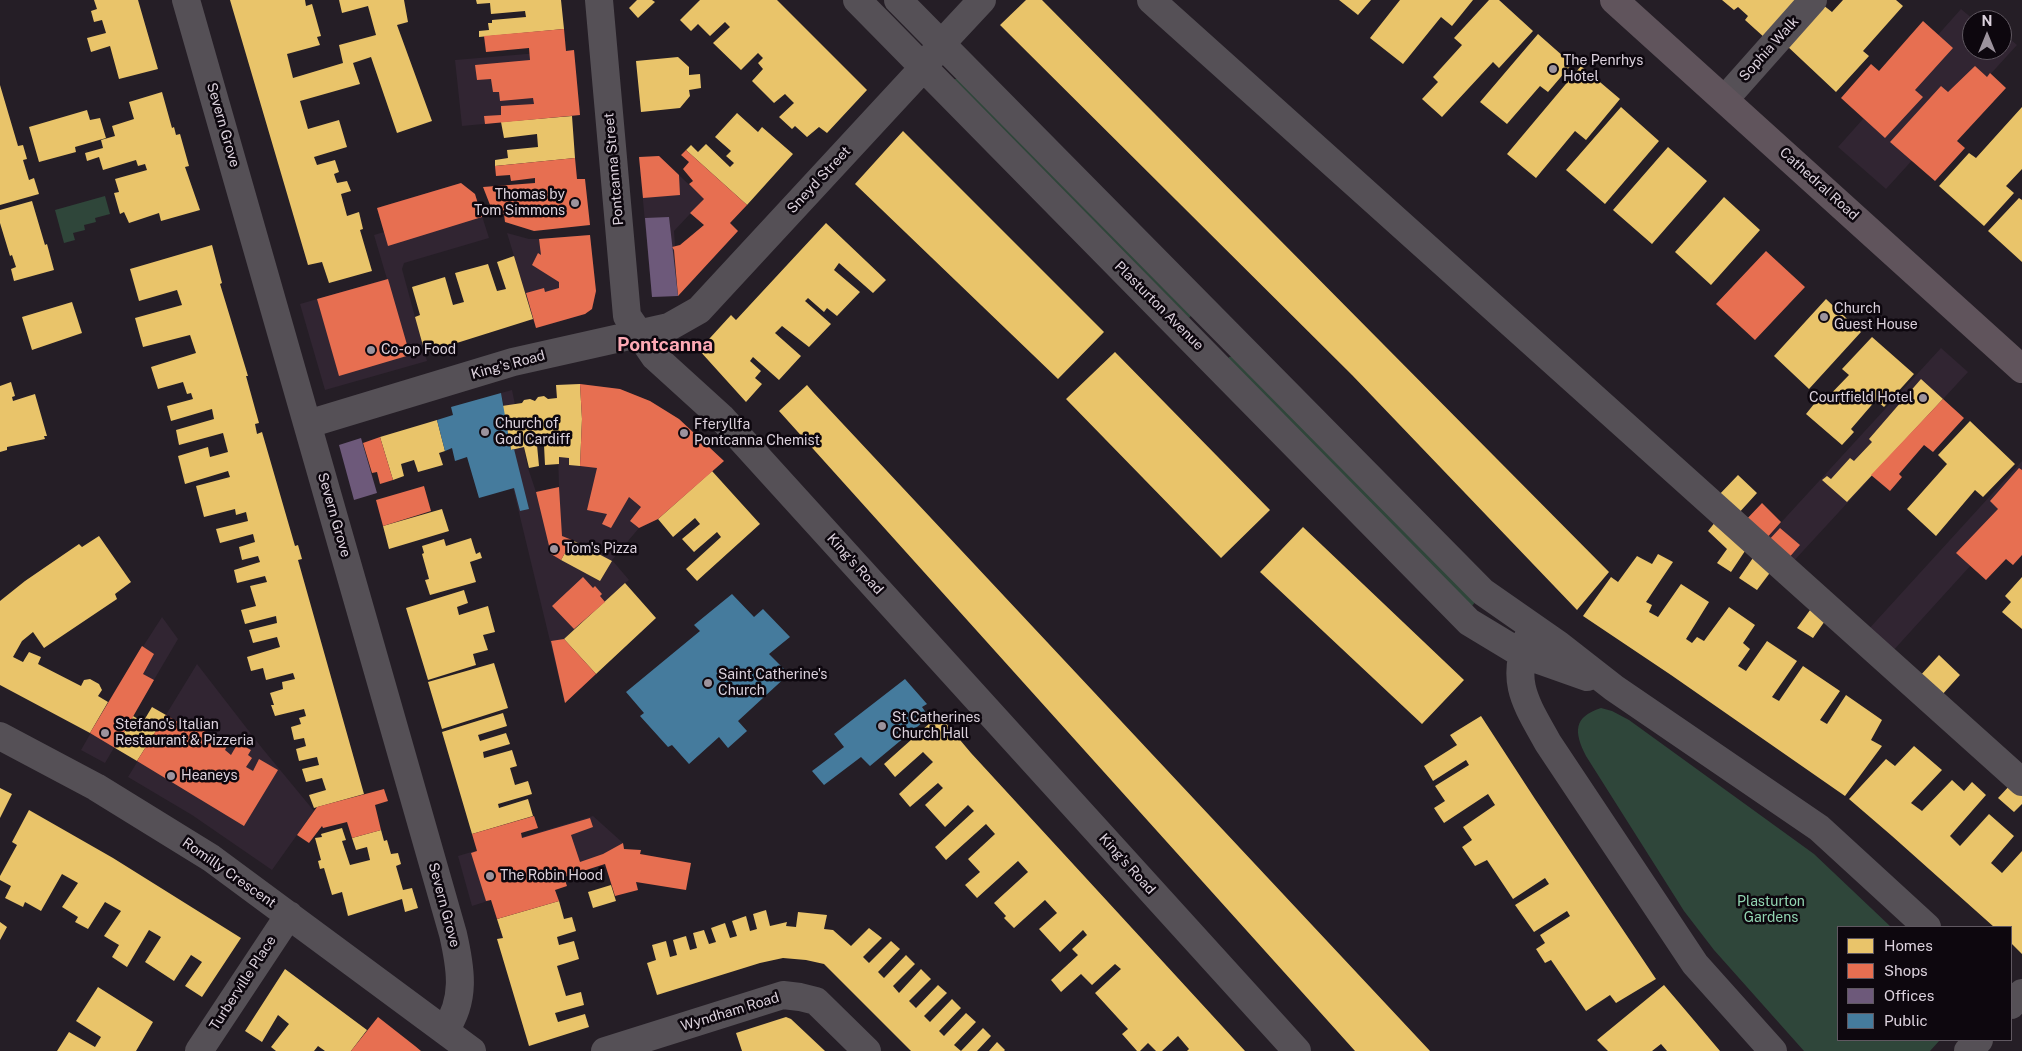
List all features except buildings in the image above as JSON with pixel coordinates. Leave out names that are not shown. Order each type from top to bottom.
[{"type":"main road","name":"Cathedral Road","points":[[1614,0],[2022,369]]},
{"type":"street","name":"Severn Grove","points":[[186,0],[453,934],[459,969],[459,998],[454,1017],[445,1030]]},
{"type":"street","name":"Pontcanna Street","points":[[599,0],[627,316],[639,335]]},
{"type":"street","name":"Plasturton Avenue","points":[[857,0],[1461,613],[1478,628],[1522,654]]},
{"type":"street","name":"Plasturton Avenue","points":[[898,0],[1484,592],[1532,627]]},
{"type":"street","name":"Sneyd Street","points":[[639,335],[669,328],[699,310],[924,67],[941,44],[982,0]]},
{"type":"street","points":[[1151,0],[2022,782]]},
{"type":"street","name":"Sophia Walk","points":[[1725,99],[1813,0]]},
{"type":"street","name":"King's Road","points":[[308,424],[513,362],[639,335],[655,357],[721,417],[1297,1051]]},
{"type":"street","points":[[1773,1051],[1695,964],[1548,743],[1524,697],[1520,682],[1519,669],[1522,654],[1532,627],[1559,645],[1614,688],[1819,828],[1926,926]]},
{"type":"street","points":[[1522,654],[1614,688]]},
{"type":"street","name":"Romilly Crescent","points":[[0,736],[96,787],[211,858],[472,1051]]},
{"type":"street","name":"Turberville Place","points":[[199,1051],[289,914]]},
{"type":"street","points":[[2012,1004],[2022,993]]},
{"type":"street","name":"Wyndham Road","points":[[605,1051],[783,996],[800,997],[816,1001],[867,1051]]},
{"type":"street","points":[[2012,1006],[2022,1014]]},
{"type":"street","points":[[1968,1051],[1978,1041]]},
{"type":"shaded area","points":[[1961,9],[1962,60],[2003,60],[1886,189],[1838,147]]},
{"type":"shaded area","points":[[2012,41],[2017,45],[2012,50]]},
{"type":"shaded area","points":[[574,50],[580,115],[462,126],[455,60]]},
{"type":"shaded area","points":[[659,156],[704,199],[674,231],[675,246],[672,247],[696,277],[678,296],[652,297],[639,158]]},
{"type":"shaded area","points":[[461,183],[475,194],[489,238],[404,263],[402,269],[427,361],[325,390],[300,304],[387,279],[374,235],[384,232],[377,208]]},
{"type":"shaded area","points":[[507,233],[529,239],[590,235],[596,291],[592,309],[585,314],[536,328]]},
{"type":"shaded area","points":[[1941,348],[1968,372],[1791,564],[1765,540]]},
{"type":"shaded area","points":[[580,384],[620,389],[679,419],[724,461],[658,519],[639,528],[612,560],[629,580],[625,583],[656,618],[565,703],[507,463],[516,460],[501,393],[512,390],[528,468],[536,492],[559,487],[556,385]]},
{"type":"shaded area","points":[[2022,461],[2022,509],[1891,653],[1867,631]]},
{"type":"shaded area","points":[[162,617],[178,639],[105,763],[81,750],[117,687]]},
{"type":"shaded area","points":[[197,664],[314,811],[272,870],[192,815],[128,777]]},
{"type":"shaded area","points":[[593,816],[623,843],[626,857],[472,906],[458,856]]},
{"type":"green space","points":[[955,79],[959,79],[1193,313],[1189,318],[953,83]]},
{"type":"green space","points":[[105,196],[110,214],[95,218],[96,222],[84,225],[85,230],[73,233],[75,240],[64,243],[55,210]]},
{"type":"green space","points":[[1234,356],[1476,601],[1472,606],[1228,361],[1229,357]]},
{"type":"green space","name":"Plasturton Gardens","points":[[1601,708],[1612,711],[1629,720],[1814,854],[1890,926],[1837,926],[1837,1041],[1939,1041],[1930,1051],[1804,1051],[1714,950],[1684,911],[1586,756],[1579,740],[1578,726],[1585,716]]},
{"type":"place","name":"The Penrhys Hotel","points":[[1553,69]]},
{"type":"place","name":"Thomas by Tom Simmons","points":[[575,203]]},
{"type":"place","name":"Church Guest House","points":[[1824,317]]},
{"type":"place","name":"Co-op Food","points":[[371,350]]},
{"type":"place","name":"Courtfield Hotel","points":[[1923,398]]},
{"type":"place","name":"Church of God Cardiff","points":[[485,432]]},
{"type":"place","name":"Fferyllfa Pontcanna Chemist","points":[[684,433]]},
{"type":"place","name":"Tom's Pizza","points":[[554,549]]},
{"type":"place","name":"Saint Catherine's Church","points":[[708,683]]},
{"type":"place","name":"St Catherines Church Hall","points":[[882,726]]},
{"type":"place","name":"Stefano's Italian Restaurant & Pizzeria","points":[[105,733]]},
{"type":"place","name":"Heaneys","points":[[171,776]]},
{"type":"place","name":"The Robin Hood","points":[[490,876]]},
{"type":"district","name":"Pontcanna","points":[[665,345]]}]
